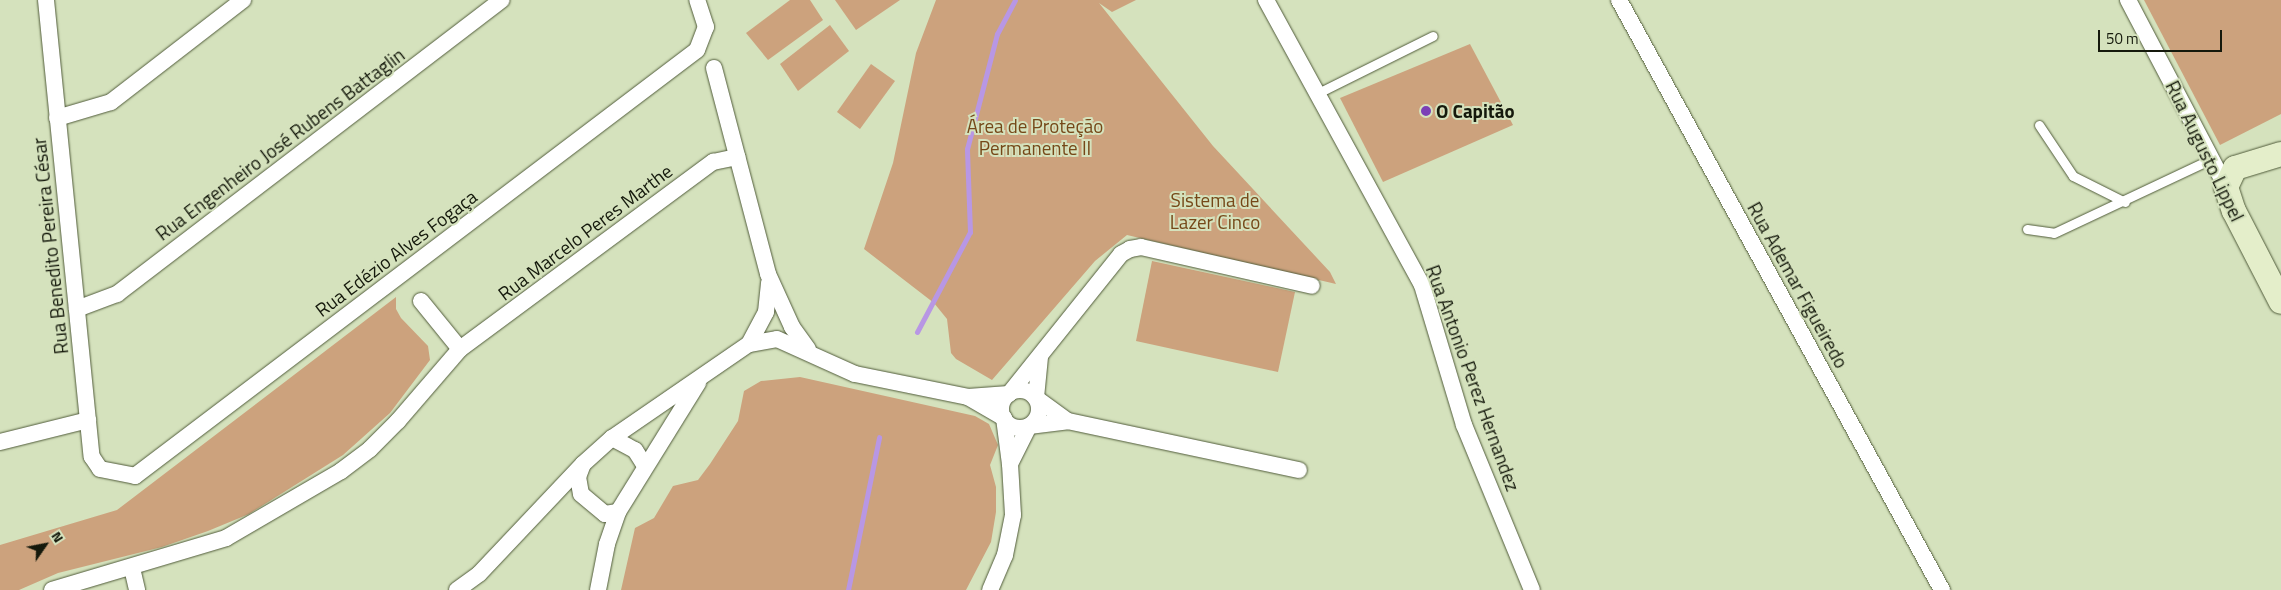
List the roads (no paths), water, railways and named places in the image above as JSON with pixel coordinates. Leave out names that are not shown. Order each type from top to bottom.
[{"type":"main road","points":[[2226,187],[2236,168],[2281,154]]},
{"type":"main road","name":"Rua Augusto Lippel","points":[[2226,187],[2234,211],[2281,302]]},
{"type":"street","name":"Rua Benedito Pereira César","points":[[46,0],[92,457],[100,469],[115,472]]},
{"type":"street","points":[[58,118],[110,102],[242,0]]},
{"type":"street","name":"Rua Engenheiro José Rubens Battaglin","points":[[77,309],[117,294],[501,0]]},
{"type":"street","name":"Rua Edézio Alves Fogaça","points":[[115,472],[135,476],[697,50],[706,27],[697,0]]},
{"type":"street","name":"Rua Antonio Perez Hernandez","points":[[1266,0],[1422,285],[1464,425],[1532,590]]},
{"type":"street","name":"Rua Ademar Figueiredo","points":[[1619,0],[1942,590]]},
{"type":"street","name":"Rua Augusto Lippel","points":[[2128,0],[2226,187]]},
{"type":"street","points":[[714,68],[768,274],[789,322],[803,345],[816,356]]},
{"type":"street","name":"Rua Marcelo Peres Marthe","points":[[52,590],[132,568],[226,538],[341,471],[370,449],[398,421],[460,349],[712,162],[737,157]]},
{"type":"street","points":[[992,590],[1005,555],[1013,515],[1010,464],[1002,404],[1040,357],[1060,328],[1121,254],[1130,249],[1141,247],[1312,286]]},
{"type":"street","points":[[457,590],[479,574],[583,464],[612,438],[699,381],[748,344],[766,312],[768,274]]},
{"type":"street","points":[[422,301],[460,349]]},
{"type":"street","points":[[748,344],[777,339],[789,334],[789,322]]},
{"type":"street","points":[[777,339],[855,374],[968,397],[1009,394],[1020,390],[1036,398],[1068,420]]},
{"type":"street","points":[[1010,464],[1029,426],[1038,415],[1036,398],[1040,357]]},
{"type":"street","points":[[598,590],[606,544],[618,512],[699,381]]},
{"type":"street","points":[[968,397],[1004,418],[1015,427],[1068,420],[1299,470]]},
{"type":"street","points":[[0,442],[88,420]]},
{"type":"street","points":[[612,438],[634,450],[645,466]]},
{"type":"street","points":[[583,464],[578,477],[581,494],[605,514],[618,512]]},
{"type":"street","points":[[132,568],[137,590]]},
{"type":"lane","points":[[1318,93],[1433,36]]},
{"type":"lane","points":[[2039,125],[2073,176],[2125,202]]},
{"type":"lane","points":[[2027,229],[2054,233],[2125,202],[2211,159]]},
{"type":"waterway","points":[[917,332],[970,232],[967,149],[997,34],[1015,0]]},
{"type":"waterway","points":[[848,590],[879,437]]},
{"type":"place","name":"O Capitão","points":[[1426,111]]},
{"type":"park label","name":"Área de Proteção Permanente II","points":[[1035,137]]},
{"type":"park label","name":"Sistema de Lazer Cinco","points":[[1215,211]]}]
